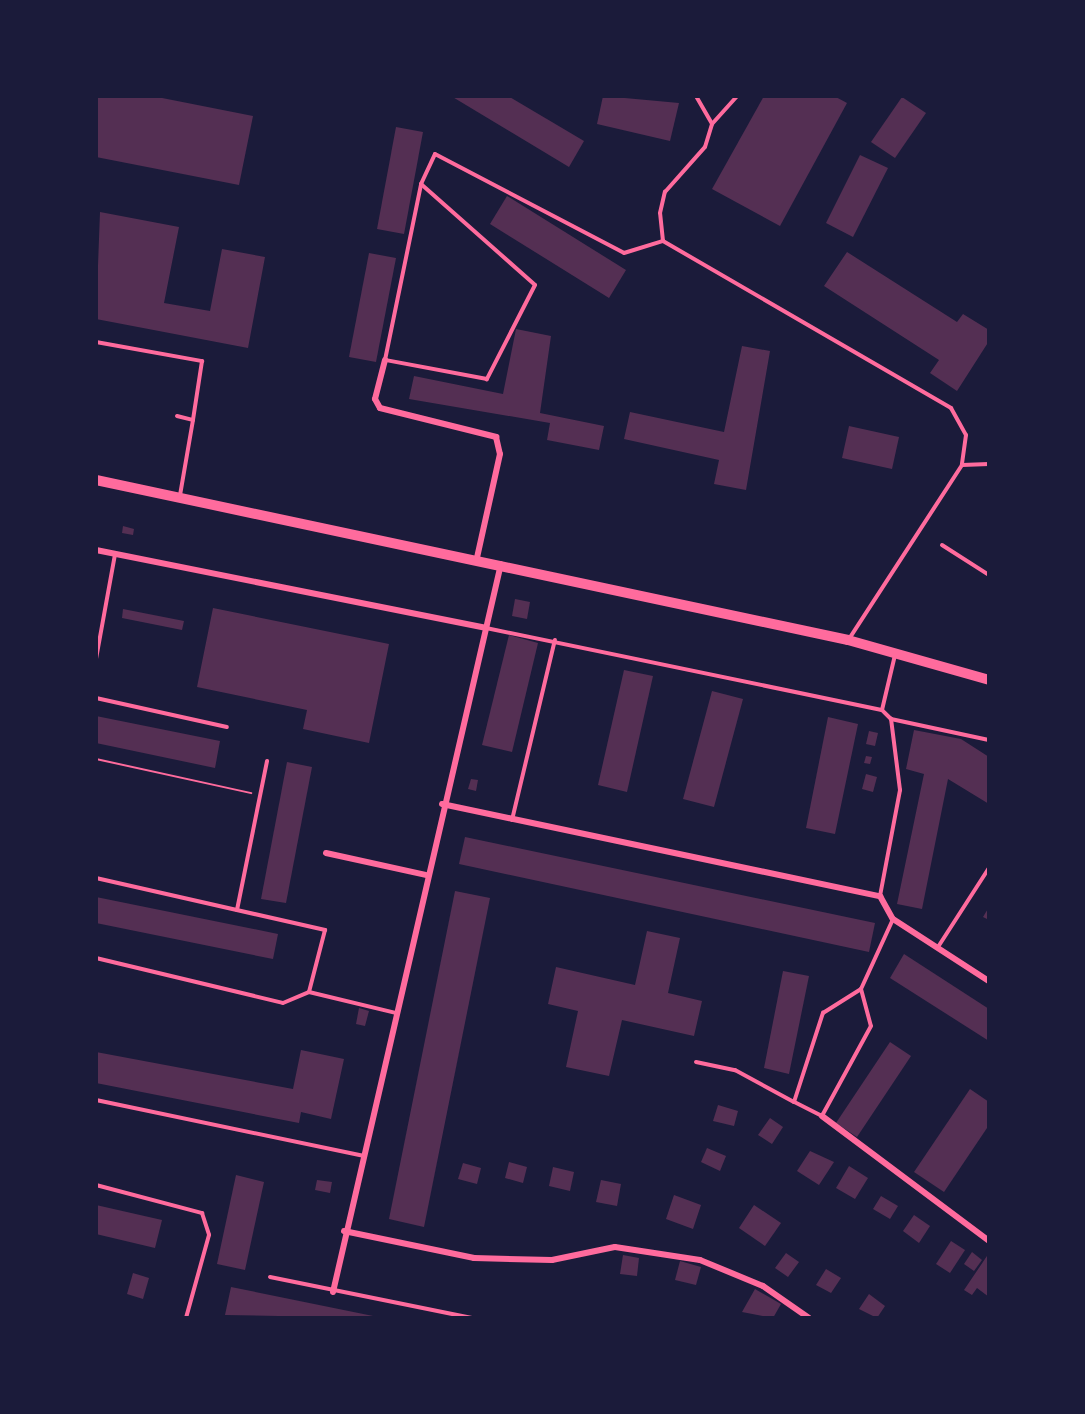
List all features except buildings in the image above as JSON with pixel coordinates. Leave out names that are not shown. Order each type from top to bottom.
[{"type":"main road","points":[[96,480],[501,563],[848,640],[896,651],[989,680]]},
{"type":"street","points":[[385,360],[375,399],[380,408],[496,437],[500,454],[477,558]]},
{"type":"street","points":[[96,550],[485,628]]},
{"type":"street","points":[[333,1292],[344,1231],[365,1156],[442,804],[501,563]]},
{"type":"street","points":[[442,804],[512,821],[880,896],[893,919],[989,981]]},
{"type":"street","points":[[326,853],[426,875]]},
{"type":"street","points":[[822,1116],[989,1241]]},
{"type":"street","points":[[344,1231],[474,1258],[552,1260],[615,1247],[700,1260],[763,1286],[809,1318]]},
{"type":"lane","points":[[696,96],[712,124]]},
{"type":"lane","points":[[663,241],[660,213],[665,192],[705,147],[712,124],[736,96]]},
{"type":"lane","points":[[421,184],[536,285],[487,379],[385,360],[421,184],[435,153],[624,253],[663,241],[951,408],[966,435],[962,465],[848,640]]},
{"type":"lane","points":[[96,342],[201,361],[180,496]]},
{"type":"lane","points":[[177,416],[193,420]]},
{"type":"lane","points":[[962,465],[989,464]]},
{"type":"lane","points":[[942,545],[989,575]]},
{"type":"lane","points":[[96,659],[99,629],[115,553]]},
{"type":"lane","points":[[485,628],[555,640],[882,710],[891,719],[989,740]]},
{"type":"lane","points":[[512,821],[555,640]]},
{"type":"lane","points":[[882,710],[896,651]]},
{"type":"lane","points":[[96,698],[227,727]]},
{"type":"lane","points":[[880,896],[900,790],[891,719]]},
{"type":"lane","points":[[237,910],[267,761]]},
{"type":"lane","points":[[938,948],[989,868]]},
{"type":"lane","points":[[96,878],[325,930],[309,992]]},
{"type":"lane","points":[[794,1102],[823,1014],[861,988],[893,919]]},
{"type":"lane","points":[[96,958],[283,1003],[309,992],[396,1013]]},
{"type":"lane","points":[[696,1062],[735,1070],[822,1116],[872,1026],[861,988]]},
{"type":"lane","points":[[96,1100],[365,1156]]},
{"type":"lane","points":[[96,1185],[202,1213],[210,1235],[186,1318]]},
{"type":"lane","points":[[270,1277],[333,1292],[472,1318]]},
{"type":"path","points":[[96,759],[260,795]]}]
